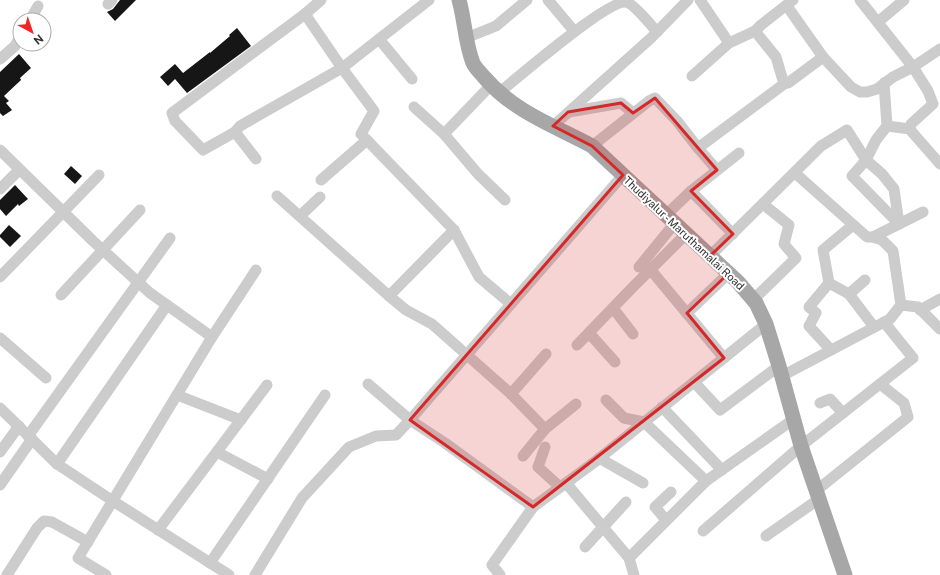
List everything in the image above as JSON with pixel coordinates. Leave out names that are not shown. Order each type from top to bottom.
[{"type":"main road","name":"Thudiyalur - Maruthamalai Road","points":[[459,0],[473,65],[495,89],[517,107],[592,146],[729,273],[756,303],[766,324],[801,446],[845,575]]},
{"type":"street","points":[[321,0],[305,14],[172,113],[175,121],[203,150],[235,132],[240,126],[342,68],[429,0]]},
{"type":"street","points":[[466,38],[496,26],[527,0]]},
{"type":"street","points":[[548,0],[574,31]]},
{"type":"street","points":[[553,126],[657,32],[688,0]]},
{"type":"street","points":[[700,0],[729,43]]},
{"type":"street","points":[[860,0],[914,67],[936,108],[911,124],[910,129]]},
{"type":"street","points":[[878,22],[904,0]]},
{"type":"street","points":[[444,134],[495,89],[610,6],[625,2],[632,6],[657,32]]},
{"type":"street","points":[[692,76],[729,43],[755,31],[790,3],[823,58],[851,87],[860,92],[867,92],[877,89],[893,77],[914,67],[940,48]]},
{"type":"street","points":[[35,12],[38,6]]},
{"type":"street","points":[[305,14],[374,111],[361,134],[454,230],[479,277],[511,304]]},
{"type":"street","points":[[755,31],[776,57],[784,84]]},
{"type":"street","points":[[379,39],[412,79]]},
{"type":"street","points":[[0,59],[12,49]]},
{"type":"street","points":[[698,148],[784,84],[788,83],[823,58]]},
{"type":"street","points":[[884,83],[887,126],[876,140],[866,160],[852,176],[899,224]]},
{"type":"street","points":[[592,146],[649,100],[655,98],[677,121],[717,170]]},
{"type":"street","points":[[568,112],[621,103],[633,114]]},
{"type":"street","points":[[414,107],[444,134],[478,174],[505,200]]},
{"type":"street","points":[[887,126],[910,129],[940,164]]},
{"type":"street","points":[[710,256],[822,146],[848,130],[866,160],[882,174],[894,189],[899,224]]},
{"type":"street","points":[[235,132],[256,159]]},
{"type":"street","points":[[321,180],[367,140]]},
{"type":"street","points":[[0,150],[63,212],[150,293],[212,337]]},
{"type":"street","points":[[639,267],[670,219],[691,191],[739,152]]},
{"type":"street","points":[[0,189],[19,170]]},
{"type":"street","points":[[694,382],[720,410],[780,371],[831,350],[890,319],[901,305],[893,251],[882,240],[867,238],[795,173]]},
{"type":"street","points":[[0,277],[99,175]]},
{"type":"street","points":[[255,575],[302,498],[350,448],[376,436],[396,435],[623,175]]},
{"type":"street","points":[[691,191],[732,234]]},
{"type":"street","points":[[277,196],[389,296],[406,310],[432,324],[511,394],[545,428]]},
{"type":"street","points":[[300,216],[320,197]]},
{"type":"street","points":[[753,300],[796,258],[784,244],[789,225],[763,204]]},
{"type":"street","points":[[61,295],[140,210]]},
{"type":"street","points":[[873,238],[923,212]]},
{"type":"street","points":[[829,283],[823,250],[853,226]]},
{"type":"street","points":[[389,296],[454,230]]},
{"type":"street","points":[[577,345],[686,234]]},
{"type":"street","points":[[0,485],[30,438],[170,238]]},
{"type":"street","points":[[650,269],[724,358]]},
{"type":"street","points":[[106,575],[78,558],[212,337],[256,270]]},
{"type":"street","points":[[687,313],[729,273]]},
{"type":"street","points":[[849,294],[866,280]]},
{"type":"street","points":[[703,531],[801,446],[913,358],[849,294],[829,283]]},
{"type":"street","points":[[829,283],[809,307],[816,313],[809,326],[831,350]]},
{"type":"street","points":[[920,310],[940,299]]},
{"type":"street","points":[[57,464],[167,305]]},
{"type":"street","points":[[901,305],[918,308],[940,329]]},
{"type":"street","points":[[613,308],[633,334]]},
{"type":"street","points":[[500,575],[492,565],[533,507],[600,458],[766,324]]},
{"type":"street","points":[[589,333],[615,362]]},
{"type":"street","points":[[0,338],[46,378]]},
{"type":"street","points":[[511,394],[546,354]]},
{"type":"street","points":[[368,384],[410,420],[445,443],[533,507]]},
{"type":"street","points":[[766,536],[818,494],[908,417],[904,403],[880,384]]},
{"type":"street","points":[[158,530],[267,385]]},
{"type":"street","points":[[177,395],[241,420]]},
{"type":"street","points":[[210,563],[325,395]]},
{"type":"street","points":[[820,403],[830,399],[843,413]]},
{"type":"street","points":[[606,400],[624,418],[644,422],[706,481]]},
{"type":"street","points":[[522,456],[545,428],[576,404]]},
{"type":"street","points":[[662,407],[722,470]]},
{"type":"street","points":[[0,408],[57,464],[229,575]]},
{"type":"street","points":[[629,558],[706,481],[794,419]]},
{"type":"street","points":[[0,452],[19,426]]},
{"type":"street","points":[[545,447],[538,467],[563,485],[603,527],[629,558],[634,575]]},
{"type":"street","points":[[217,452],[268,479]]},
{"type":"street","points":[[600,458],[643,483]]},
{"type":"street","points":[[666,520],[655,507],[671,492]]},
{"type":"street","points":[[585,546],[626,502]]},
{"type":"street","points":[[7,575],[37,528],[44,521],[52,522],[88,542]]},
{"type":"highlighted area","points":[[655,98],[717,170],[691,191],[733,234],[710,256],[729,273],[687,313],[724,358],[533,507],[410,420],[623,175],[592,146],[553,126],[568,112],[621,103],[633,113]]},
{"type":"building","points":[[120,0],[136,0],[115,21],[107,12],[113,9]]},
{"type":"building","points":[[237,28],[251,46],[187,93],[175,79],[168,86],[160,77],[175,64],[183,73],[210,53]]},
{"type":"building","points":[[19,54],[31,68],[4,96],[9,101],[6,103],[12,110],[3,116],[0,113],[0,72]]},
{"type":"building","points":[[71,166],[82,176],[75,184],[64,174]]},
{"type":"building","points":[[15,185],[28,199],[19,206],[18,204],[6,216],[0,209],[0,200]]},
{"type":"building","points":[[9,225],[21,236],[10,247],[0,237]]}]
